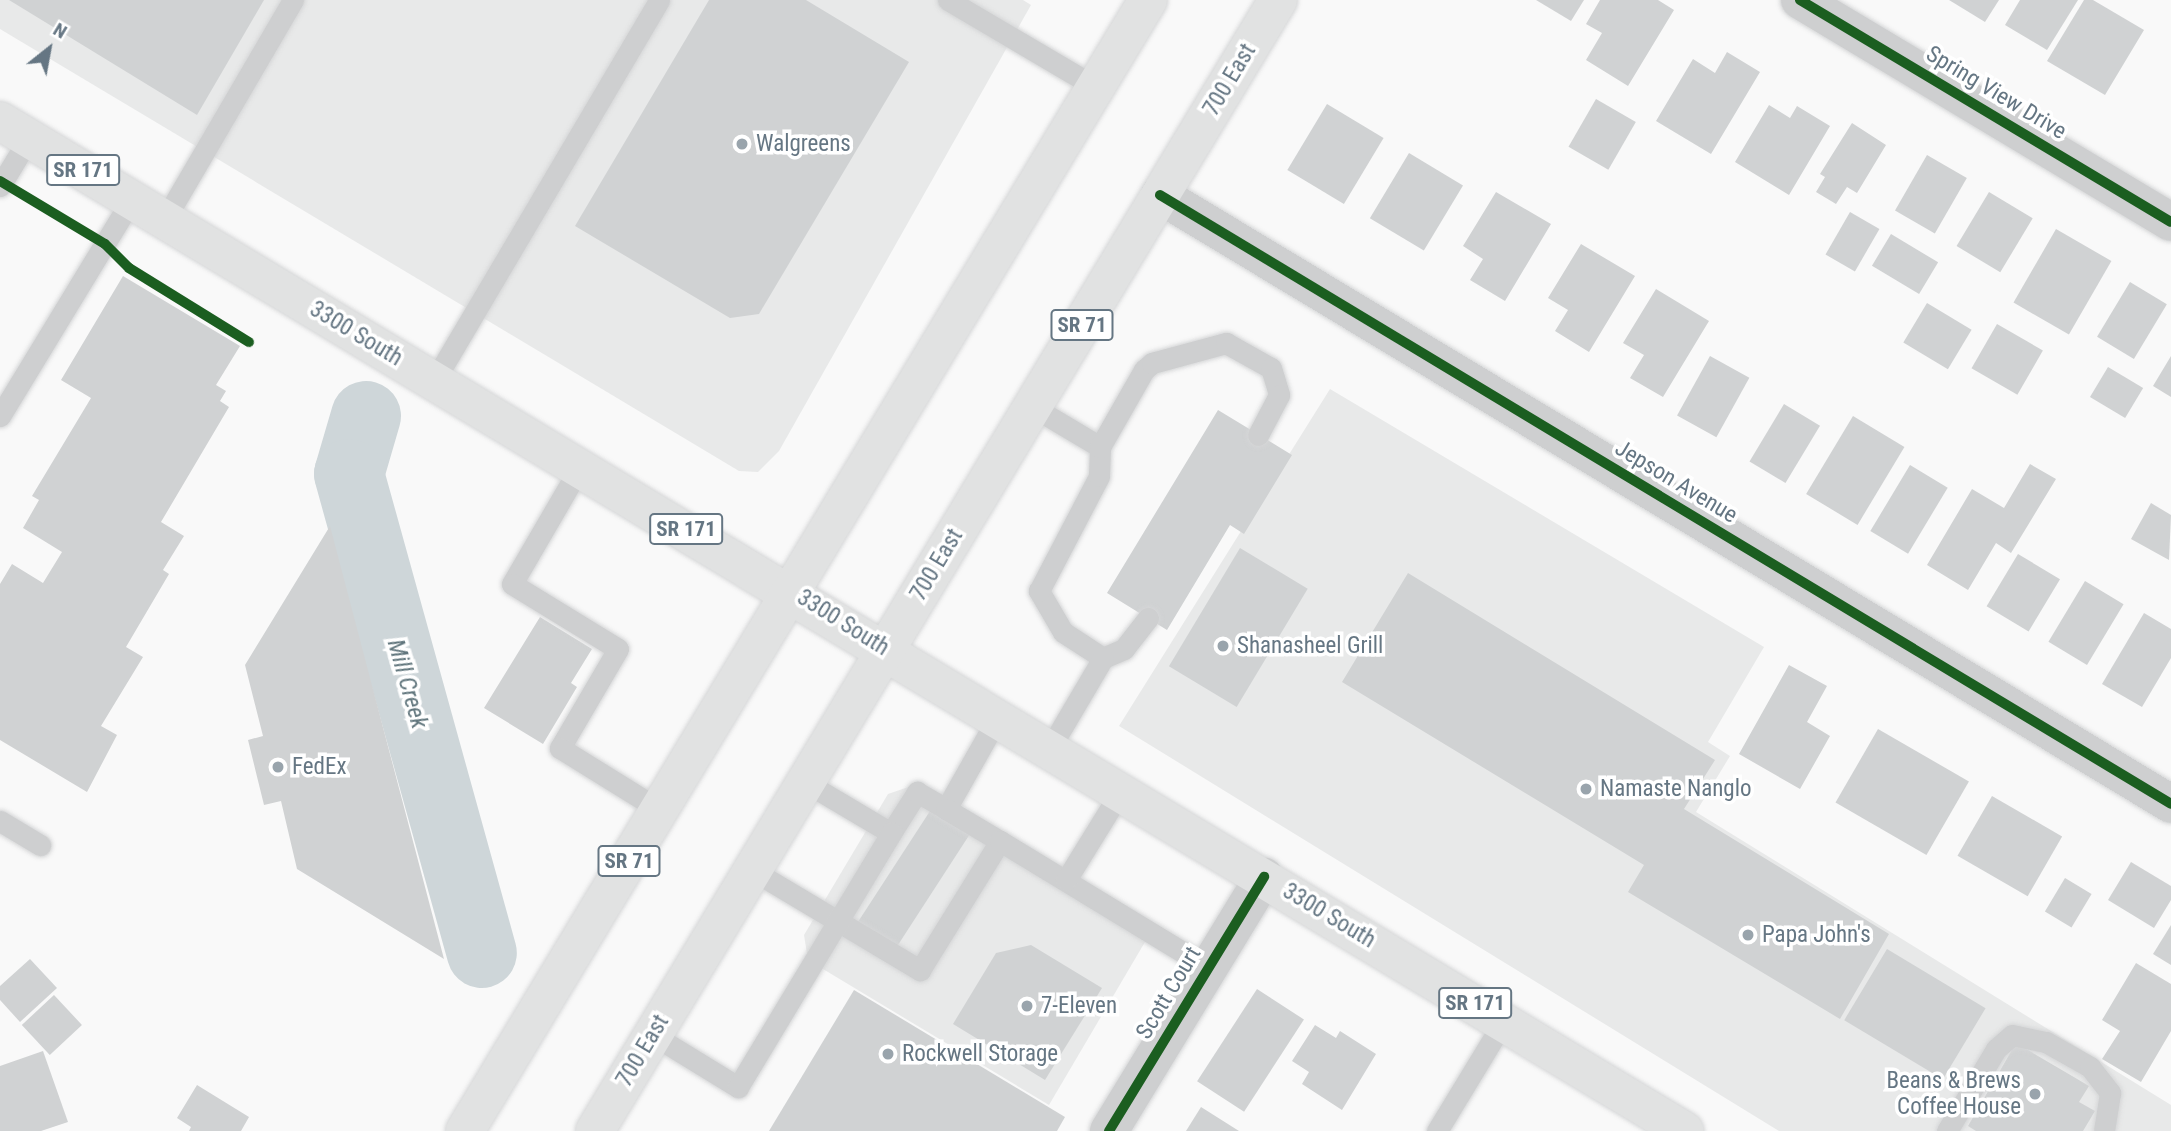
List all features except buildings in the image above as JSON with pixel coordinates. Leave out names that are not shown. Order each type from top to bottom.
[{"type":"main road","name":"SR 71","points":[[466,1131],[1148,0]]},
{"type":"main road","name":"700 East","points":[[595,1131],[1278,0]]},
{"type":"main road","name":"3300 South","points":[[14,129],[792,592],[1684,1131]]},
{"type":"street","name":"Spring View Drive","points":[[1800,0],[2171,222]]},
{"type":"street","name":"Jepson Avenue","points":[[1160,195],[2171,804]]},
{"type":"street","name":"Scott Court","points":[[1110,1131],[1264,877]]},
{"type":"lane","points":[[166,219],[293,0]]},
{"type":"lane","points":[[434,381],[659,0]]},
{"type":"lane","points":[[948,0],[1094,86]]},
{"type":"lane","points":[[0,186],[14,129]]},
{"type":"lane","points":[[0,416],[132,199]]},
{"type":"lane","points":[[1103,658],[1063,632],[1039,591],[1099,475],[1100,447],[1152,363],[1226,343],[1271,368],[1279,395],[1258,435]]},
{"type":"lane","points":[[1033,407],[1100,447]]},
{"type":"lane","points":[[580,467],[512,584],[618,649],[560,748],[660,810]]},
{"type":"lane","points":[[1050,748],[1103,658],[1124,649],[1148,618]]},
{"type":"lane","points":[[946,809],[998,717]]},
{"type":"lane","points":[[805,782],[891,834]]},
{"type":"lane","points":[[1066,880],[1121,791]]},
{"type":"lane","points":[[653,1035],[738,1087],[917,792],[1209,968]]},
{"type":"lane","points":[[0,821],[40,845]]},
{"type":"lane","points":[[752,870],[920,970],[1000,841]]},
{"type":"lane","points":[[1438,1131],[1504,1020]]},
{"type":"lane","points":[[1947,1131],[1996,1049],[2012,1035],[2046,1042],[2090,1068],[2110,1093],[2104,1131]]},
{"type":"shaded area","points":[[0,0],[1023,0],[1031,5],[779,451],[758,472],[739,471],[0,29]]},
{"type":"shaded area","points":[[1330,389],[1764,647],[1708,742],[1730,756],[1696,812],[2171,1105],[2171,1131],[1779,1131],[1119,726]]},
{"type":"shaded area","points":[[917,784],[1155,925],[1049,1105],[808,960],[804,935],[888,794]]},
{"type":"waterway","name":"Mill Creek","points":[[366,416],[349,474],[482,953]]},
{"type":"cycle path","points":[[1800,0],[2171,222]]},
{"type":"cycle path","points":[[0,181],[105,244],[129,268],[249,342]]},
{"type":"cycle path","points":[[1160,195],[2171,804]]},
{"type":"cycle path","points":[[1109,1131],[1264,877]]},
{"type":"place","name":"Walgreens","points":[[742,144]]},
{"type":"place","name":"Shanasheel Grill","points":[[1223,646]]},
{"type":"place","name":"FedEx","points":[[278,767]]},
{"type":"place","name":"Namaste Nanglo","points":[[1586,789]]},
{"type":"place","name":"Papa John's","points":[[1748,935]]},
{"type":"place","name":"7-Eleven","points":[[1027,1006]]},
{"type":"place","name":"Rockwell Storage","points":[[888,1054]]},
{"type":"place","name":"Beans & Brews Coffee House","points":[[2035,1094]]}]
